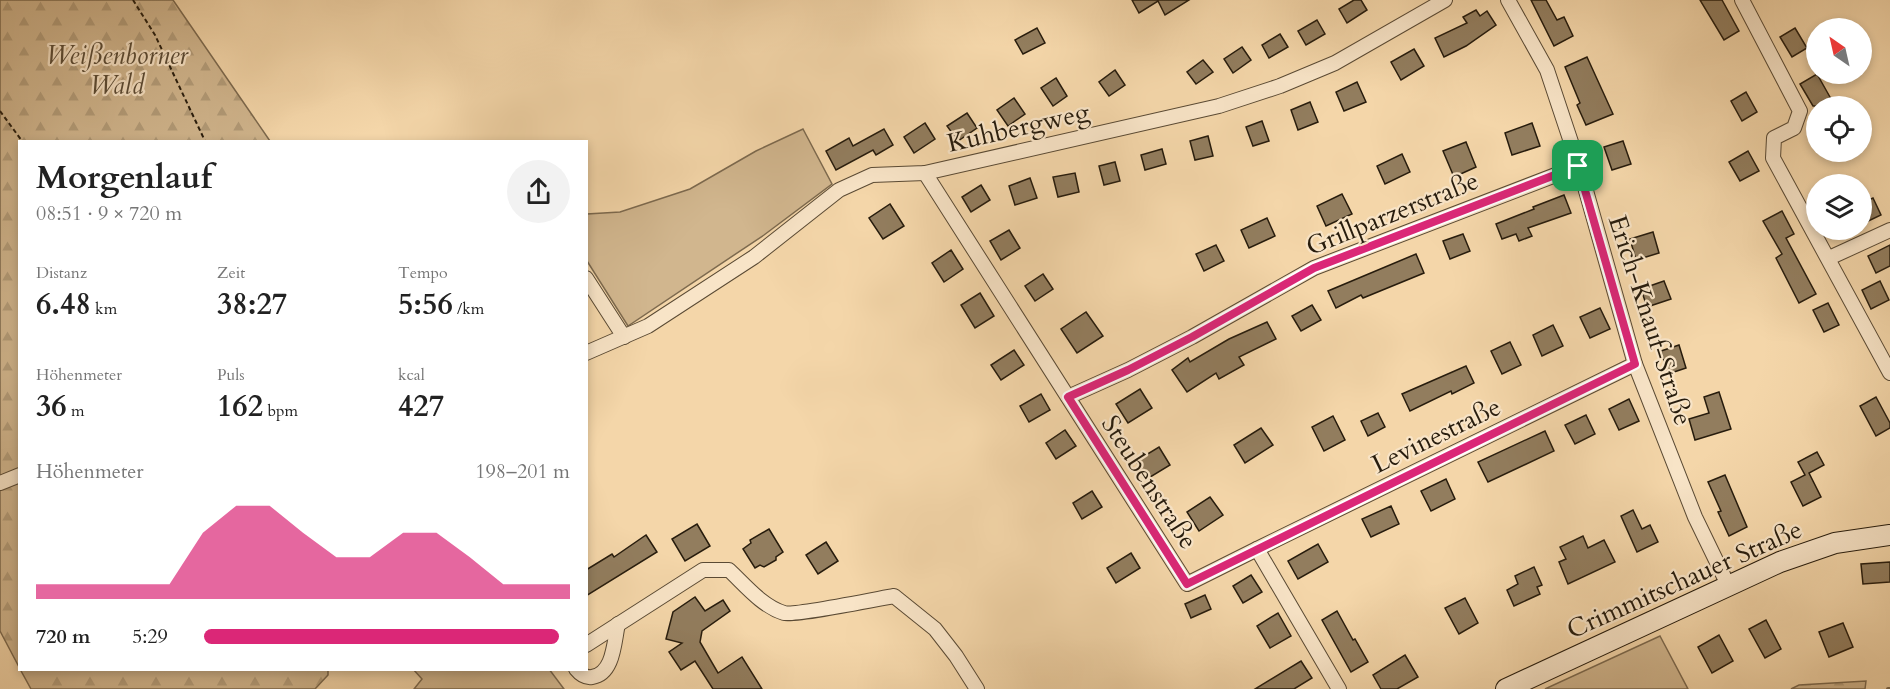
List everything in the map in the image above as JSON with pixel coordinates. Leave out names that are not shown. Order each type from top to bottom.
[{"type":"main road","name":"Crimmitschauer Straße","points":[[1506,689],[1780,562],[1835,543],[1890,535]]},
{"type":"street","name":"Kuhbergweg","points":[[588,352],[648,326],[754,257],[839,190],[872,175],[925,173],[1219,106],[1280,86],[1335,63],[1445,0]]},
{"type":"street","name":"Erich-Knauf-Straße","points":[[1508,0],[1547,70],[1578,166],[1635,364],[1695,517],[1728,585]]},
{"type":"street","points":[[1742,0],[1800,111],[1794,128],[1774,138],[1773,158],[1890,373]]},
{"type":"street","name":"Grillparzerstraße","points":[[1068,397],[1128,370],[1192,337],[1314,268],[1578,166]]},
{"type":"street","name":"Steubenstraße","points":[[925,173],[1187,584],[1257,549]]},
{"type":"street","points":[[1829,258],[1890,230]]},
{"type":"street","points":[[588,281],[624,337]]},
{"type":"street","name":"Levinestraße","points":[[1257,549],[1635,364]]},
{"type":"street","points":[[0,483],[18,476]]},
{"type":"street","points":[[1257,549],[1339,689]]},
{"type":"street","points":[[588,644],[703,570],[729,570],[763,602],[787,614],[894,596],[935,629],[977,689]]},
{"type":"street","points":[[578,671],[581,675],[591,677],[601,674],[609,664],[618,624]]},
{"type":"path","points":[[133,0],[155,35],[205,140]]},
{"type":"path","points":[[0,111],[21,140]]},
{"type":"green space","name":"Weißenborner Wald","points":[[0,0],[173,0],[269,140],[18,140],[18,665],[0,631]]},
{"type":"green space","points":[[803,129],[832,184],[764,235],[628,326],[588,263],[588,214],[620,212],[690,189],[756,151]]},
{"type":"green space","points":[[1660,636],[1688,689],[1545,689]]},
{"type":"green space","points":[[21,671],[328,671],[328,675],[315,689],[31,689]]},
{"type":"green space","points":[[415,671],[550,671],[564,689],[414,689],[422,679]]},
{"type":"green space","points":[[1866,681],[1865,689],[1791,689],[1799,685]]},
{"type":"building","points":[[1132,0],[1189,0],[1165,15],[1158,1],[1139,13]]},
{"type":"building","points":[[1354,0],[1361,0],[1367,10],[1347,23],[1339,9]]},
{"type":"building","points":[[1531,0],[1546,0],[1557,20],[1564,17],[1573,36],[1554,46]]},
{"type":"building","points":[[1700,0],[1722,0],[1739,31],[1724,40]]},
{"type":"building","points":[[1476,10],[1480,16],[1487,11],[1496,25],[1466,46],[1444,57],[1435,38],[1467,23],[1463,17]]},
{"type":"building","points":[[1317,20],[1325,34],[1306,45],[1298,31]]},
{"type":"building","points":[[1037,28],[1045,43],[1023,54],[1015,40]]},
{"type":"building","points":[[1795,28],[1806,49],[1792,57],[1780,37]]},
{"type":"building","points":[[1280,34],[1288,47],[1269,58],[1262,45]]},
{"type":"building","points":[[1242,47],[1251,60],[1233,73],[1224,59]]},
{"type":"building","points":[[1414,49],[1424,66],[1401,80],[1391,62]]},
{"type":"building","points":[[1587,57],[1613,114],[1586,125],[1577,105],[1580,103],[1565,67]]},
{"type":"building","points":[[1203,60],[1213,72],[1196,84],[1187,72]]},
{"type":"building","points":[[1115,70],[1125,85],[1109,96],[1099,82]]},
{"type":"building","points":[[1056,78],[1067,96],[1053,106],[1041,88]]},
{"type":"building","points":[[1806,80],[1806,84],[1823,84],[1829,96],[1807,96],[1800,84]]},
{"type":"building","points":[[1357,82],[1366,102],[1344,111],[1336,92]]},
{"type":"building","points":[[1746,92],[1757,112],[1742,121],[1731,101]]},
{"type":"building","points":[[1014,98],[1025,114],[1008,126],[997,110]]},
{"type":"building","points":[[1310,102],[1318,122],[1298,130],[1291,110]]},
{"type":"building","points":[[967,113],[977,128],[958,141],[947,126]]},
{"type":"building","points":[[1262,121],[1269,141],[1253,146],[1246,127]]},
{"type":"building","points":[[925,123],[935,139],[914,153],[904,137]]},
{"type":"building","points":[[1532,123],[1540,146],[1512,155],[1505,133]]},
{"type":"building","points":[[884,129],[893,145],[876,155],[873,150],[836,170],[826,151],[849,138],[853,146]]},
{"type":"building","points":[[1208,136],[1213,156],[1195,160],[1190,141]]},
{"type":"building","points":[[1623,141],[1631,164],[1612,170],[1604,147]]},
{"type":"building","points":[[1466,142],[1476,167],[1454,177],[1443,151]]},
{"type":"building","points":[[1162,149],[1166,164],[1145,170],[1141,155]]},
{"type":"building","points":[[1748,151],[1759,171],[1740,181],[1729,162]]},
{"type":"building","points":[[1402,154],[1410,172],[1385,184],[1377,166]]},
{"type":"building","points":[[1115,162],[1120,181],[1104,185],[1099,166]]},
{"type":"building","points":[[1075,173],[1079,192],[1058,197],[1053,177]]},
{"type":"building","points":[[1030,178],[1037,198],[1015,205],[1009,186]]},
{"type":"building","points":[[981,185],[990,200],[971,212],[962,197]]},
{"type":"building","points":[[1342,194],[1352,214],[1326,226],[1317,206]]},
{"type":"building","points":[[1564,195],[1571,213],[1528,228],[1532,236],[1519,241],[1516,234],[1502,239],[1496,224]]},
{"type":"building","points":[[1872,198],[1881,215],[1872,219]]},
{"type":"building","points":[[890,204],[904,226],[883,239],[869,218]]},
{"type":"building","points":[[1782,211],[1794,234],[1786,238],[1816,294],[1799,303],[1776,258],[1782,254],[1763,221]]},
{"type":"building","points":[[1267,218],[1275,236],[1249,248],[1241,230]]},
{"type":"building","points":[[1009,230],[1020,248],[1001,260],[990,241]]},
{"type":"building","points":[[1653,232],[1659,253],[1636,260],[1630,239]]},
{"type":"building","points":[[1463,234],[1470,251],[1450,259],[1443,241]]},
{"type":"building","points":[[1216,245],[1224,261],[1204,271],[1196,254]]},
{"type":"building","points":[[1890,245],[1890,266],[1876,273],[1868,256]]},
{"type":"building","points":[[951,250],[963,269],[944,282],[932,263]]},
{"type":"building","points":[[1416,254],[1424,273],[1363,298],[1361,295],[1336,308],[1328,291]]},
{"type":"building","points":[[1043,274],[1053,289],[1035,301],[1025,286]]},
{"type":"building","points":[[1664,281],[1671,299],[1647,307],[1641,289]]},
{"type":"building","points":[[1880,281],[1889,300],[1871,309],[1862,290]]},
{"type":"building","points":[[980,293],[994,316],[975,328],[961,305]]},
{"type":"building","points":[[1828,303],[1839,325],[1824,332],[1813,310]]},
{"type":"building","points":[[1312,305],[1321,320],[1301,331],[1292,316]]},
{"type":"building","points":[[1600,308],[1610,329],[1590,338],[1580,317]]},
{"type":"building","points":[[1086,312],[1103,336],[1077,353],[1061,329]]},
{"type":"building","points":[[1267,322],[1276,339],[1239,357],[1244,365],[1219,379],[1216,373],[1187,392],[1172,370],[1188,358],[1190,362],[1229,339]]},
{"type":"building","points":[[1553,325],[1563,346],[1542,356],[1533,335]]},
{"type":"building","points":[[1510,342],[1521,365],[1502,374],[1491,351]]},
{"type":"building","points":[[1679,345],[1686,368],[1668,374],[1661,351]]},
{"type":"building","points":[[1014,350],[1024,365],[1001,380],[991,365]]},
{"type":"building","points":[[1466,366],[1474,383],[1452,394],[1451,391],[1410,411],[1402,394]]},
{"type":"building","points":[[1140,389],[1152,408],[1128,423],[1116,404]]},
{"type":"building","points":[[1719,392],[1731,429],[1695,440],[1689,419],[1709,413],[1704,397]]},
{"type":"building","points":[[1041,394],[1050,410],[1029,422],[1020,406]]},
{"type":"building","points":[[1876,397],[1890,423],[1890,428],[1876,436],[1860,406]]},
{"type":"building","points":[[1629,399],[1639,421],[1619,430],[1609,409]]},
{"type":"building","points":[[1378,413],[1385,427],[1368,436],[1361,421]]},
{"type":"building","points":[[1586,415],[1595,434],[1575,444],[1565,425]]},
{"type":"building","points":[[1333,416],[1345,440],[1324,451],[1312,427]]},
{"type":"building","points":[[1261,428],[1273,445],[1245,463],[1234,445]]},
{"type":"building","points":[[1065,430],[1076,446],[1056,459],[1046,443]]},
{"type":"building","points":[[1545,431],[1554,451],[1488,482],[1478,462]]},
{"type":"building","points":[[1159,447],[1170,465],[1147,479],[1136,461]]},
{"type":"building","points":[[1817,452],[1824,465],[1809,473],[1821,497],[1803,506],[1791,482],[1805,475],[1798,462]]},
{"type":"building","points":[[1725,475],[1747,527],[1729,536],[1708,482]]},
{"type":"building","points":[[1446,479],[1455,499],[1431,511],[1421,491]]},
{"type":"building","points":[[1092,491],[1102,507],[1082,519],[1073,503]]},
{"type":"building","points":[[1210,497],[1223,515],[1199,531],[1187,512]]},
{"type":"building","points":[[1391,506],[1399,524],[1371,537],[1362,519]]},
{"type":"building","points":[[1633,510],[1642,529],[1650,525],[1658,542],[1637,552],[1621,516]]},
{"type":"building","points":[[697,524],[710,546],[685,561],[672,539]]},
{"type":"building","points":[[769,529],[783,552],[776,557],[776,560],[764,567],[760,565],[755,568],[743,549],[751,543],[750,540]]},
{"type":"building","points":[[646,535],[657,552],[588,595],[588,569],[612,554],[614,557]]},
{"type":"building","points":[[1583,536],[1588,548],[1604,540],[1615,562],[1568,584],[1559,562],[1566,559],[1560,547]]},
{"type":"building","points":[[826,542],[838,561],[818,574],[806,555]]},
{"type":"building","points":[[1318,544],[1328,562],[1298,579],[1288,561]]},
{"type":"building","points":[[1131,553],[1140,568],[1116,583],[1107,568]]},
{"type":"building","points":[[1890,562],[1890,582],[1863,584],[1861,564]]},
{"type":"building","points":[[1534,567],[1542,585],[1537,587],[1540,594],[1514,606],[1507,590],[1518,584],[1515,576]]},
{"type":"building","points":[[1251,575],[1262,592],[1243,603],[1233,586]]},
{"type":"building","points":[[1205,595],[1211,609],[1191,618],[1185,604]]},
{"type":"building","points":[[695,597],[705,611],[723,600],[730,611],[702,631],[700,642],[718,673],[742,657],[762,689],[713,689],[695,661],[681,670],[669,652],[682,643],[666,639],[673,612]]},
{"type":"building","points":[[1465,598],[1478,623],[1459,634],[1445,608]]},
{"type":"building","points":[[1337,611],[1368,662],[1351,672],[1322,620]]},
{"type":"building","points":[[1278,613],[1291,636],[1270,648],[1257,626]]},
{"type":"building","points":[[1766,620],[1781,649],[1765,658],[1749,629]]},
{"type":"building","points":[[1843,623],[1853,647],[1829,657],[1819,632]]},
{"type":"building","points":[[1719,635],[1733,661],[1712,673],[1698,647]]},
{"type":"building","points":[[1405,655],[1418,677],[1397,689],[1381,689],[1373,675]]},
{"type":"building","points":[[1301,661],[1312,678],[1294,689],[1255,689]]},
{"type":"route","points":[[1578,166],[1635,364],[1187,584],[1068,397],[1128,370],[1192,337],[1314,268],[1578,166]]}]
